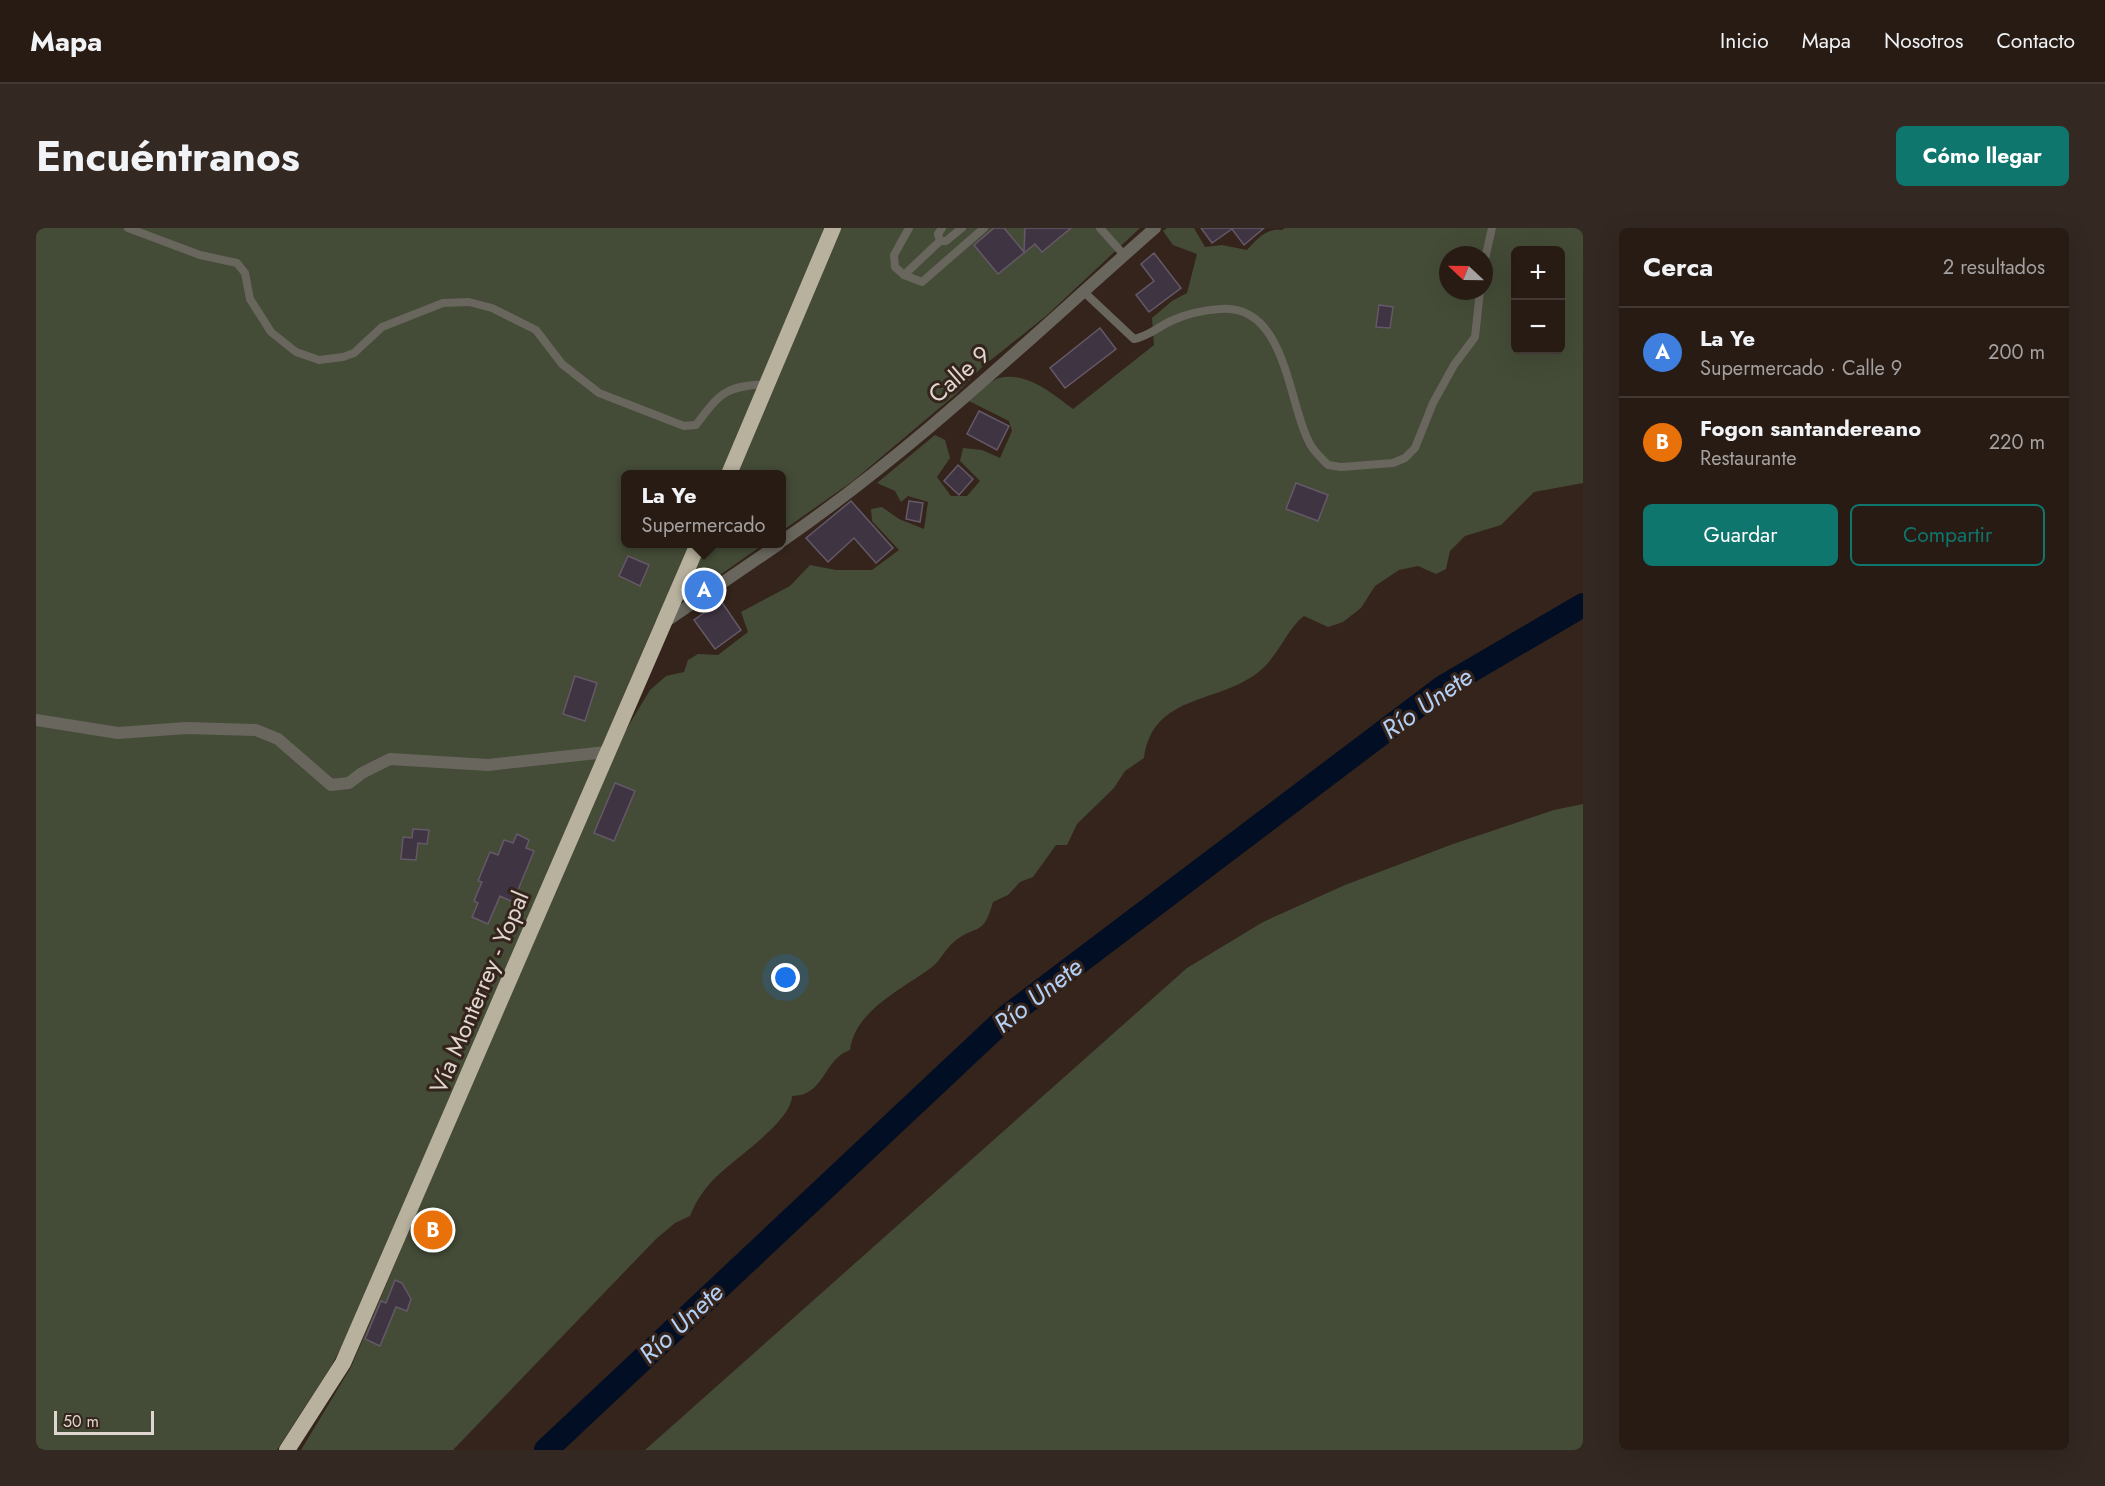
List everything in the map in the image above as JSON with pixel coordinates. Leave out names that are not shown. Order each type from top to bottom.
[{"type":"highway","name":"Vía Monterrey - Yopal","points":[[287,1450],[343,1363],[515,971],[606,752],[664,623]]},
{"type":"street","points":[[36,720],[118,733],[186,728],[256,730],[279,739],[331,785],[349,783],[362,772],[390,759],[488,765],[606,752]]},
{"type":"lane","points":[[128,228],[200,255],[237,262],[245,273],[250,298],[271,332],[296,352],[319,360],[354,353],[382,327],[443,303],[469,302],[492,308],[536,330],[562,364],[599,393],[684,426],[696,425],[717,396],[727,390],[739,385],[769,384]]},
{"type":"lane","points":[[731,470],[833,228]]},
{"type":"lane","points":[[909,228],[894,255],[895,267],[904,275],[922,282],[984,228]]},
{"type":"lane","points":[[940,241],[938,234],[942,228]]},
{"type":"lane","points":[[904,275],[940,241],[952,239],[962,228]]},
{"type":"lane","points":[[1100,228],[1124,255]]},
{"type":"lane","points":[[786,538],[845,497],[967,395],[1155,228]]},
{"type":"lane","points":[[1488,246],[1492,228]]},
{"type":"lane","points":[[1084,292],[1134,339],[1146,336],[1170,321],[1200,312],[1224,308],[1248,313],[1262,325],[1286,367],[1308,440],[1329,465],[1341,467],[1393,463],[1406,458],[1415,448],[1433,403],[1454,365],[1475,337],[1479,300]]},
{"type":"lane","points":[[664,623],[696,548]]},
{"type":"lane","points":[[664,623],[771,548]]},
{"type":"green space","points":[[36,228],[1140,228],[1046,316],[982,367],[956,394],[853,481],[786,528],[786,470],[621,470],[621,548],[758,548],[656,620],[348,1335],[330,1368],[277,1450],[36,1450]]},
{"type":"green space","points":[[1167,228],[1194,228],[1205,247],[1222,245],[1247,250],[1258,238],[1271,231],[1285,228],[1583,228],[1583,483],[1534,492],[1501,525],[1465,536],[1450,551],[1446,569],[1436,574],[1418,566],[1399,570],[1375,586],[1361,608],[1343,622],[1328,627],[1304,616],[1261,670],[1245,681],[1174,710],[1160,721],[1150,737],[1144,758],[1125,771],[1114,788],[1077,824],[1067,845],[1056,845],[1033,877],[1020,882],[1008,895],[993,902],[986,921],[982,925],[954,942],[932,967],[870,1012],[854,1036],[850,1050],[834,1061],[818,1084],[803,1094],[792,1096],[783,1117],[712,1182],[701,1195],[690,1216],[675,1223],[656,1239],[453,1450],[301,1450],[351,1367],[616,746],[650,690],[666,676],[684,672],[688,660],[698,654],[718,655],[748,632],[741,612],[790,586],[810,565],[836,570],[872,570],[899,550],[872,521],[871,509],[882,507],[899,519],[924,529],[928,502],[908,496],[901,502],[895,491],[877,483],[935,435],[945,440],[950,458],[937,477],[951,496],[967,496],[980,481],[960,461],[963,448],[982,450],[1000,458],[1012,431],[1009,421],[969,401],[991,382],[999,378],[1020,378],[1039,385],[1073,409],[1154,345],[1152,318],[1172,301],[1187,293],[1197,254],[1173,245],[1163,231]]},
{"type":"green space","points":[[1583,804],[1583,1450],[645,1450],[1187,968],[1263,922],[1345,885],[1453,844],[1554,810]]},
{"type":"building","points":[[994,228],[1004,228],[1024,252],[1025,228],[1071,228],[1042,252],[1035,244],[998,274],[974,245]]},
{"type":"building","points":[[1201,228],[1264,228],[1244,245],[1232,229],[1212,243]]},
{"type":"building","points":[[1154,253],[1181,288],[1149,312],[1136,295],[1154,281],[1141,264]]},
{"type":"building","points":[[1379,305],[1393,307],[1390,328],[1376,327]]},
{"type":"building","points":[[1100,328],[1116,349],[1065,388],[1050,368]]},
{"type":"building","points":[[979,411],[1009,426],[997,450],[967,434]]},
{"type":"building","points":[[958,465],[973,479],[959,495],[944,481]]},
{"type":"building","points":[[1296,483],[1328,495],[1318,521],[1286,509]]},
{"type":"building","points":[[851,501],[893,548],[876,563],[854,538],[828,562],[806,538]]},
{"type":"building","points":[[909,501],[923,503],[920,522],[906,519]]},
{"type":"building","points":[[628,556],[649,565],[640,586],[619,576]]},
{"type":"building","points":[[721,601],[741,630],[715,649],[694,620]]},
{"type":"building","points":[[575,676],[597,683],[585,721],[563,714]]},
{"type":"building","points":[[615,783],[635,791],[614,841],[594,833]]},
{"type":"building","points":[[413,829],[429,830],[427,844],[418,843],[416,860],[401,859],[403,837],[412,838]]},
{"type":"building","points":[[517,834],[529,840],[526,848],[534,851],[513,902],[500,896],[488,924],[472,917],[478,903],[474,901],[482,882],[478,881],[490,852],[498,855],[504,840],[513,843]]},
{"type":"building","points":[[395,1280],[402,1283],[411,1299],[407,1311],[396,1307],[380,1346],[365,1339],[381,1301],[386,1303]]},
{"type":"waterway","name":"Río Unete","points":[[546,1450],[1009,1015],[1443,687],[1583,605]]},
{"type":"place","name":"La Ye","points":[[704,590]]},
{"type":"place","name":"Fogon santandereano","points":[[433,1230]]}]
